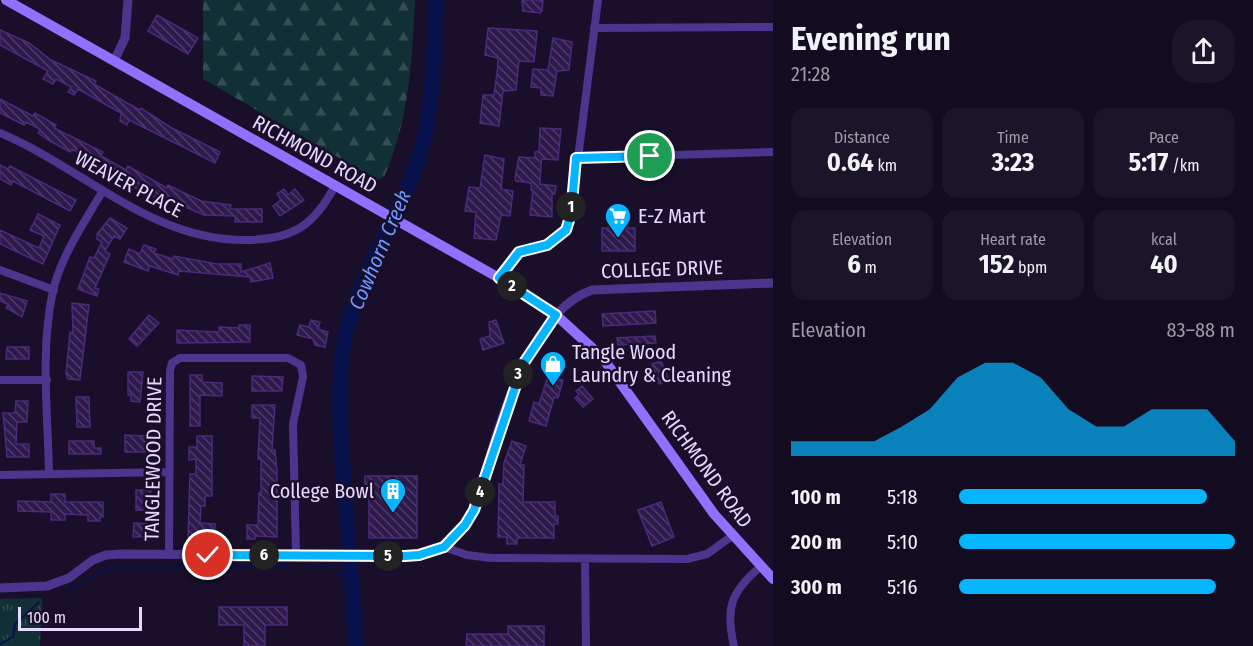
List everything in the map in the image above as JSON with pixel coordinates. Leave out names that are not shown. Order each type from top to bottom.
[{"type":"main road","name":"RICHMOND ROAD","points":[[6,0],[499,278],[556,315],[602,357],[707,505],[732,536],[773,579]]},
{"type":"street","points":[[114,61],[125,38],[128,0]]},
{"type":"street","points":[[499,278],[519,252],[547,245],[566,230],[571,214],[576,158],[598,0]]},
{"type":"street","points":[[594,28],[773,27]]},
{"type":"street","name":"WEAVER PLACE","points":[[0,133],[102,192],[173,228],[217,238],[245,240],[293,233],[308,223],[323,206],[335,186]]},
{"type":"street","points":[[576,158],[773,152]]},
{"type":"street","points":[[49,474],[48,324],[54,290],[63,263],[102,192]]},
{"type":"street","points":[[0,270],[54,290]]},
{"type":"street","name":"COLLEGE DRIVE","points":[[444,547],[460,533],[474,510],[516,378],[527,354],[556,315],[572,300],[592,290],[773,283]]},
{"type":"street","name":"TANGLEWOOD DRIVE","points":[[169,555],[170,371],[172,363],[180,358],[288,357],[301,366],[303,377],[293,424],[296,555]]},
{"type":"street","points":[[0,380],[47,381]]},
{"type":"street","points":[[0,475],[170,472]]},
{"type":"street","points":[[0,588],[39,587],[60,582],[106,555],[419,555],[444,547],[477,557],[694,559],[713,551],[732,536]]},
{"type":"street","points":[[585,559],[586,646]]},
{"type":"street","points":[[734,646],[730,617],[732,602],[741,585],[760,567]]},
{"type":"green space","points":[[203,0],[415,0],[408,90],[399,134],[384,177],[377,180],[203,79]]},
{"type":"green space","points":[[42,598],[40,646],[0,646],[0,599]]},
{"type":"building","points":[[522,0],[543,0],[542,11],[540,13],[523,11]]},
{"type":"building","points":[[157,15],[198,38],[188,54],[148,31]]},
{"type":"building","points":[[488,28],[537,31],[534,62],[519,61],[516,90],[503,91],[499,126],[480,123],[483,95],[494,95],[498,65],[498,58],[485,55]]},
{"type":"building","points":[[0,30],[29,43],[51,60],[96,81],[94,84],[127,103],[140,110],[141,108],[170,127],[220,152],[215,163],[129,120],[127,125],[120,121],[121,113],[78,89],[74,95],[68,92],[71,87],[56,79],[53,84],[43,79],[48,71],[0,45]]},
{"type":"building","points":[[553,38],[572,42],[569,70],[557,71],[553,96],[541,95],[541,88],[531,87],[533,69],[548,70]]},
{"type":"building","points":[[0,99],[33,116],[35,113],[56,125],[54,128],[103,152],[101,156],[126,170],[128,166],[167,188],[168,185],[201,201],[231,205],[230,209],[262,209],[262,222],[235,222],[235,216],[204,215],[169,200],[168,203],[142,192],[132,186],[134,183],[120,175],[118,178],[85,160],[87,157],[72,149],[70,152],[50,141],[38,133],[40,129],[26,122],[24,125],[0,113]]},
{"type":"building","points":[[540,128],[561,129],[558,160],[542,159],[541,165],[540,184],[556,186],[555,194],[552,194],[552,217],[530,215],[533,191],[531,183],[516,181],[515,178],[519,157],[535,158],[535,152],[539,151]]},
{"type":"building","points":[[485,155],[504,159],[501,189],[513,191],[510,216],[501,215],[496,240],[474,238],[476,212],[465,211],[469,187],[480,188]]},
{"type":"building","points":[[0,165],[8,169],[10,166],[76,200],[70,211],[13,181],[11,185],[0,179]]},
{"type":"building","points":[[284,189],[288,195],[295,189],[304,200],[280,216],[273,206],[281,200],[277,194]]},
{"type":"building","points":[[38,214],[60,225],[43,264],[0,244],[0,230],[39,248],[44,236],[30,230]]},
{"type":"building","points":[[110,218],[127,228],[120,239],[114,236],[105,251],[110,254],[95,288],[99,289],[97,296],[78,289],[90,257],[94,258],[102,242],[97,239],[97,234]]},
{"type":"building","name":"E-Z Mart","points":[[602,228],[635,228],[635,251],[602,251]]},
{"type":"building","points":[[144,245],[156,249],[154,253],[173,259],[174,256],[217,264],[241,264],[241,272],[270,263],[273,278],[251,282],[250,277],[179,271],[178,275],[150,266],[148,271],[124,262],[129,249],[140,254]]},
{"type":"building","points":[[0,293],[27,301],[22,317],[6,308],[8,304],[0,301]]},
{"type":"building","points":[[72,303],[89,305],[80,380],[68,379],[66,374],[70,332],[73,333]]},
{"type":"building","points":[[655,311],[656,323],[603,326],[602,314]]},
{"type":"building","points":[[149,315],[159,323],[137,346],[129,339]]},
{"type":"building","points":[[311,320],[320,322],[318,329],[328,332],[325,347],[315,345],[313,339],[297,335],[300,325],[309,327]]},
{"type":"building","points":[[496,320],[504,343],[483,350],[480,339],[490,336],[489,322]]},
{"type":"building","points":[[239,325],[250,325],[250,342],[177,343],[177,330],[219,332],[219,327],[239,328]]},
{"type":"building","points":[[655,336],[656,343],[618,345],[617,338]]},
{"type":"building","points":[[7,347],[29,347],[29,359],[6,359]]},
{"type":"building","points":[[661,361],[669,380],[659,384],[652,364]]},
{"type":"building","points":[[128,372],[143,372],[140,402],[131,401],[131,395],[128,395]]},
{"type":"building","points":[[190,375],[202,375],[202,382],[222,383],[222,396],[200,395],[200,426],[190,426]]},
{"type":"building","points":[[252,376],[283,377],[282,391],[252,391]]},
{"type":"building","points":[[548,376],[563,380],[558,398],[554,397],[546,426],[529,421],[534,402],[539,404]]},
{"type":"building","points":[[582,386],[593,399],[583,407],[575,398],[579,394],[576,391]]},
{"type":"building","points":[[76,397],[89,397],[90,427],[77,427]]},
{"type":"building","points":[[16,401],[28,401],[27,422],[17,422],[16,444],[29,444],[29,457],[7,457],[3,413],[15,413]]},
{"type":"building","points":[[252,405],[275,405],[272,450],[275,450],[277,471],[277,537],[255,536],[255,539],[247,539],[247,525],[258,525],[259,493],[261,493],[261,459],[258,459],[260,418],[252,418]]},
{"type":"building","points":[[125,435],[145,436],[146,452],[125,452]]},
{"type":"building","points":[[197,436],[212,436],[212,496],[205,496],[205,506],[201,506],[200,523],[215,524],[215,537],[188,537],[190,474],[196,474],[196,459],[189,460],[189,447],[197,447]]},
{"type":"building","points":[[69,441],[94,441],[94,448],[101,448],[101,454],[69,454]]},
{"type":"building","points":[[512,441],[526,446],[520,465],[524,465],[523,502],[555,502],[555,516],[558,516],[558,524],[554,524],[554,538],[517,538],[517,544],[507,544],[507,537],[498,537],[499,484],[503,484],[504,463]]},
{"type":"building","name":"College Bowl","points":[[365,476],[417,476],[417,538],[369,538],[369,489],[365,489]]},
{"type":"building","points":[[136,490],[151,490],[151,511],[136,510]]},
{"type":"building","points":[[51,494],[65,494],[65,502],[103,502],[103,517],[100,517],[100,521],[88,521],[88,515],[65,514],[65,520],[51,520],[51,512],[18,511],[18,501],[51,502]]},
{"type":"building","points":[[661,502],[674,537],[652,546],[638,510]]},
{"type":"building","points":[[134,523],[151,524],[155,527],[155,536],[133,537]]},
{"type":"building","points":[[219,607],[287,607],[287,625],[265,625],[265,646],[244,646],[244,625],[219,625]]},
{"type":"building","points":[[508,626],[544,626],[544,646],[466,646],[467,634],[508,634]]},
{"type":"waterway","name":"Cowhorn Creek","points":[[356,646],[341,434],[342,357],[351,314],[369,267],[412,177],[425,135],[432,78],[436,0]]},
{"type":"waterway","points":[[61,595],[102,572],[118,568],[202,565]]},
{"type":"waterway","points":[[215,566],[292,566]]},
{"type":"waterway","points":[[307,567],[331,567],[352,585]]},
{"type":"waterway","points":[[0,644],[13,637],[15,624],[39,602]]},
{"type":"place","name":"E-Z Mart","points":[[618,239]]},
{"type":"place","name":"Tangle Wood Laundry & Cleaning","points":[[553,387]]},
{"type":"place","name":"College Bowl","points":[[393,514]]},
{"type":"route","points":[[208,555],[405,556],[432,552],[450,543],[460,533],[474,510],[516,378],[527,354],[556,315],[499,278],[519,252],[547,245],[566,230],[571,214],[576,158],[650,156]]}]
